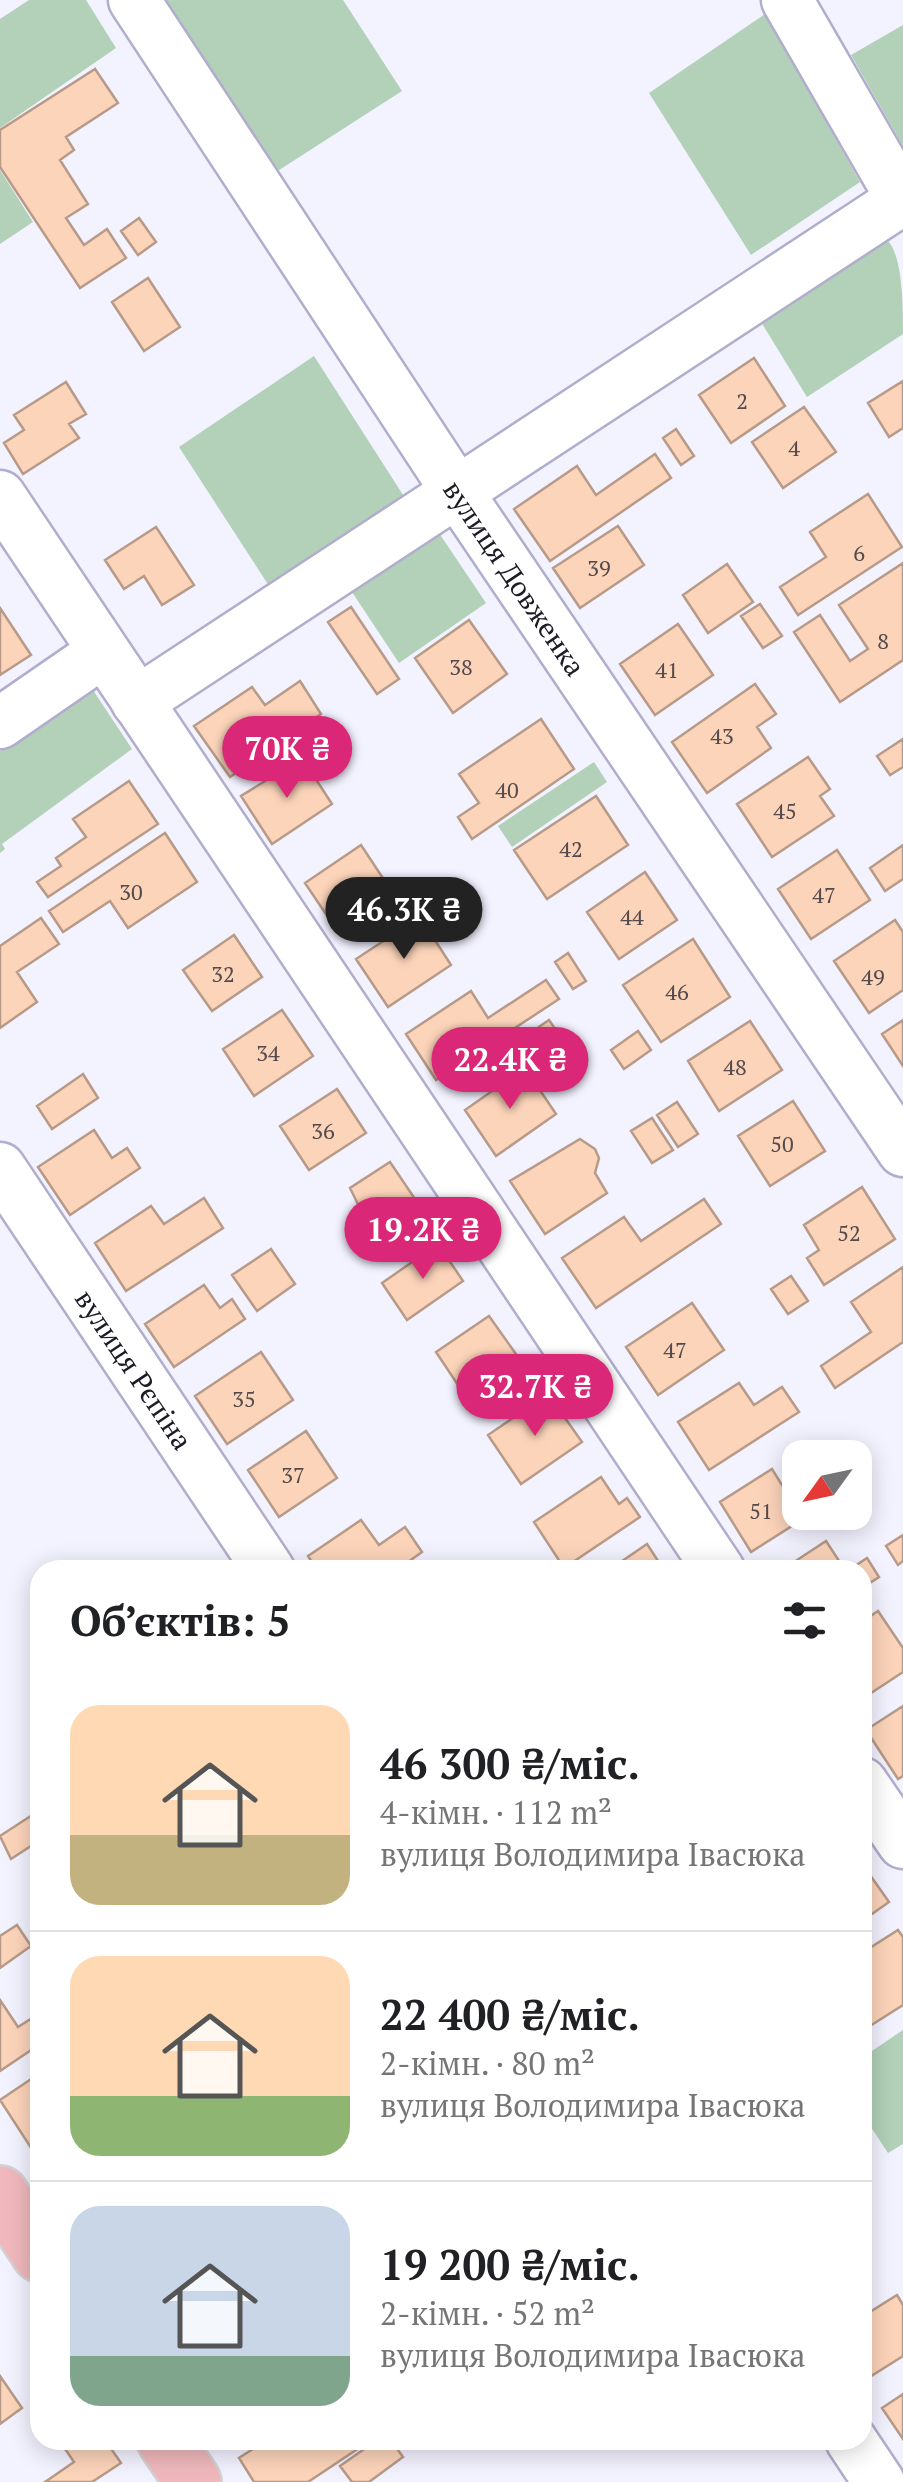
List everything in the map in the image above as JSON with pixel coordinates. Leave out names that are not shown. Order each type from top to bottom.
[{"type":"highway","points":[[0,2194],[30,2239]]},
{"type":"highway","points":[[172,2450],[193,2482]]},
{"type":"street","name":"вулиця Довженка","points":[[134,0],[456,490],[903,1151]]},
{"type":"street","points":[[136,702],[903,200],[788,0]]},
{"type":"street","points":[[0,496],[713,1560]]},
{"type":"street","points":[[0,723],[102,652]]},
{"type":"street","name":"вулиця Рєпіна","points":[[0,1168],[262,1560]]},
{"type":"street","points":[[872,1798],[903,1843]]},
{"type":"street","points":[[857,2450],[879,2482]]},
{"type":"green space","points":[[29,0],[86,0],[116,48],[0,128],[0,19]]},
{"type":"green space","points":[[163,0],[343,0],[402,91],[276,172]]},
{"type":"green space","points":[[765,14],[860,182],[751,255],[649,93]]},
{"type":"green space","points":[[903,25],[903,146],[851,55]]},
{"type":"green space","points":[[0,170],[33,222],[0,244]]},
{"type":"green space","points":[[882,236],[898,263],[903,334],[807,397],[758,317]]},
{"type":"green space","points":[[314,356],[405,498],[271,589],[179,447]]},
{"type":"green space","points":[[437,530],[486,603],[399,663],[350,589]]},
{"type":"green space","points":[[91,687],[132,749],[2,844],[5,849],[0,853],[0,751]]},
{"type":"green space","points":[[594,762],[607,782],[512,847],[498,826]]},
{"type":"green space","points":[[903,2030],[903,2144],[888,2153],[872,2129],[872,2051]]},
{"type":"building","points":[[95,69],[118,103],[66,137],[74,150],[60,160],[88,204],[66,218],[84,245],[107,229],[126,258],[80,288],[0,167],[0,130]]},
{"type":"building","points":[[139,218],[156,242],[138,255],[121,231]]},
{"type":"building","points":[[148,278],[180,327],[144,351],[112,302]]},
{"type":"building","points":[[754,358],[785,406],[731,443],[699,395]]},
{"type":"building","points":[[903,381],[903,428],[889,437],[868,403]]},
{"type":"building","points":[[66,382],[86,414],[69,424],[79,438],[23,474],[4,443],[24,430],[14,415]]},
{"type":"building","points":[[804,407],[836,452],[783,488],[752,442]]},
{"type":"building","points":[[676,429],[694,456],[681,465],[663,438]]},
{"type":"building","points":[[655,454],[671,478],[550,561],[514,509],[577,466],[596,495]]},
{"type":"building","points":[[868,494],[902,547],[798,615],[780,587],[826,557],[810,532]]},
{"type":"building","points":[[618,526],[644,565],[580,608],[553,568]]},
{"type":"building","points":[[156,527],[194,585],[162,605],[144,576],[124,589],[105,560]]},
{"type":"building","points":[[903,563],[903,660],[840,702],[794,632],[820,615],[850,661],[868,649],[839,605]]},
{"type":"building","points":[[727,564],[753,602],[708,633],[683,595]]},
{"type":"building","points":[[760,604],[782,636],[763,648],[741,616]]},
{"type":"building","points":[[351,607],[399,679],[377,694],[328,622]]},
{"type":"building","points":[[0,608],[31,655],[0,675]]},
{"type":"building","points":[[469,620],[507,674],[453,713],[415,658]]},
{"type":"building","points":[[678,624],[713,675],[655,715],[620,664]]},
{"type":"building","points":[[300,681],[321,714],[230,777],[194,726],[252,687],[265,705]]},
{"type":"building","points":[[755,684],[776,714],[757,727],[771,748],[707,793],[672,742]]},
{"type":"building","points":[[541,719],[574,769],[472,839],[458,817],[479,803],[459,774]]},
{"type":"building","points":[[903,739],[903,767],[890,775],[877,756]]},
{"type":"building","points":[[808,757],[830,789],[820,796],[834,816],[772,857],[737,804]]},
{"type":"building","points":[[302,758],[332,804],[272,844],[241,796]]},
{"type":"building","points":[[129,781],[158,824],[48,897],[37,882],[61,866],[56,858],[86,837],[73,819]]},
{"type":"building","points":[[596,796],[628,845],[547,899],[514,850]]},
{"type":"building","points":[[165,833],[197,882],[128,928],[110,901],[63,932],[49,911]]},
{"type":"building","points":[[361,845],[392,892],[336,929],[305,883]]},
{"type":"building","points":[[903,845],[903,879],[885,891],[870,868]]},
{"type":"building","points":[[837,850],[870,900],[811,939],[778,889]]},
{"type":"building","points":[[645,872],[677,920],[619,959],[587,912]]},
{"type":"building","points":[[420,917],[451,965],[388,1007],[356,959]]},
{"type":"building","points":[[41,918],[59,944],[17,972],[37,1002],[0,1028],[0,946]]},
{"type":"building","points":[[895,920],[903,932],[903,990],[869,1013],[834,961]]},
{"type":"building","points":[[234,935],[262,977],[212,1011],[183,970]]},
{"type":"building","points":[[693,939],[730,997],[661,1042],[623,985]]},
{"type":"building","points":[[568,953],[586,981],[573,989],[555,962]]},
{"type":"building","points":[[546,980],[559,999],[436,1080],[406,1034],[471,991],[488,1018]]},
{"type":"building","points":[[282,1010],[313,1056],[254,1096],[223,1049]]},
{"type":"building","points":[[549,1020],[562,1039],[527,1063],[514,1044]]},
{"type":"building","points":[[903,1020],[903,1066],[882,1034]]},
{"type":"building","points":[[750,1021],[782,1070],[719,1111],[688,1061]]},
{"type":"building","points":[[638,1031],[651,1050],[624,1069],[611,1050]]},
{"type":"building","points":[[525,1068],[556,1114],[496,1156],[465,1110]]},
{"type":"building","points":[[83,1074],[98,1098],[52,1129],[37,1106]]},
{"type":"building","points":[[337,1089],[366,1133],[309,1170],[280,1126]]},
{"type":"building","points":[[793,1101],[825,1151],[770,1186],[738,1136]]},
{"type":"building","points":[[677,1102],[698,1134],[678,1147],[657,1115]]},
{"type":"building","points":[[652,1118],[673,1150],[652,1163],[631,1131]]},
{"type":"building","points":[[94,1130],[112,1158],[127,1148],[140,1168],[70,1215],[38,1167]]},
{"type":"building","points":[[580,1139],[595,1149],[599,1158],[595,1173],[607,1193],[545,1234],[510,1181]]},
{"type":"building","points":[[390,1162],[419,1205],[373,1235],[350,1188]]},
{"type":"building","points":[[862,1187],[895,1239],[824,1285],[807,1258],[819,1250],[804,1225]]},
{"type":"building","points":[[204,1198],[223,1228],[126,1291],[95,1243],[151,1206],[164,1224]]},
{"type":"building","points":[[704,1199],[721,1224],[596,1308],[562,1258],[624,1217],[641,1241]]},
{"type":"building","points":[[438,1244],[463,1281],[407,1320],[382,1283]]},
{"type":"building","points":[[271,1249],[295,1284],[257,1311],[232,1275]]},
{"type":"building","points":[[903,1267],[903,1342],[835,1388],[821,1366],[871,1332],[851,1302]]},
{"type":"building","points":[[791,1276],[808,1301],[788,1314],[771,1289]]},
{"type":"building","points":[[204,1285],[220,1308],[232,1299],[245,1319],[174,1367],[145,1324]]},
{"type":"building","points":[[692,1303],[724,1350],[658,1395],[626,1347]]},
{"type":"building","points":[[489,1316],[518,1357],[464,1394],[436,1352]]},
{"type":"building","points":[[261,1352],[293,1400],[227,1444],[195,1396]]},
{"type":"building","points":[[739,1383],[754,1405],[782,1387],[799,1412],[709,1470],[678,1422]]},
{"type":"building","points":[[548,1394],[582,1442],[521,1484],[488,1435]]},
{"type":"building","points":[[306,1431],[337,1478],[279,1517],[248,1470]]},
{"type":"building","points":[[772,1469],[782,1485],[782,1530],[786,1530],[751,1552],[720,1502]]},
{"type":"building","points":[[601,1477],[619,1504],[627,1498],[640,1517],[576,1560],[559,1560],[534,1522]]},
{"type":"building","points":[[361,1520],[379,1545],[405,1527],[422,1552],[411,1560],[311,1560],[308,1556]]},
{"type":"building","points":[[903,1535],[903,1561],[898,1565],[886,1546]]},
{"type":"building","points":[[826,1541],[838,1560],[797,1560]]},
{"type":"building","points":[[647,1544],[657,1560],[624,1560]]},
{"type":"building","points":[[878,1611],[903,1648],[903,1672],[872,1692],[872,1615]]},
{"type":"building","points":[[903,1706],[903,1776],[898,1779],[872,1739],[872,1726]]},
{"type":"building","points":[[30,1816],[30,1847],[11,1859],[0,1836]]},
{"type":"building","points":[[872,1878],[889,1902],[872,1914]]},
{"type":"building","points":[[17,1925],[30,1947],[0,1968],[0,1936]]},
{"type":"building","points":[[898,1930],[903,1937],[903,2005],[872,2025],[872,1947]]},
{"type":"building","points":[[0,2000],[18,2027],[30,2019],[30,2051],[0,2071]]},
{"type":"building","points":[[30,2080],[30,2146],[0,2100]]},
{"type":"building","points":[[897,2295],[903,2305],[903,2356],[872,2375],[872,2311]]},
{"type":"building","points":[[0,2376],[22,2408],[0,2424]]},
{"type":"building","points":[[903,2394],[903,2439],[882,2408]]},
{"type":"building","points":[[66,2450],[112,2450],[121,2463],[92,2482],[45,2482],[74,2462]]},
{"type":"building","points":[[251,2450],[356,2450],[308,2482],[254,2482],[239,2458]]},
{"type":"building","points":[[363,2450],[398,2450],[403,2457],[369,2482],[352,2482],[340,2466]]}]
